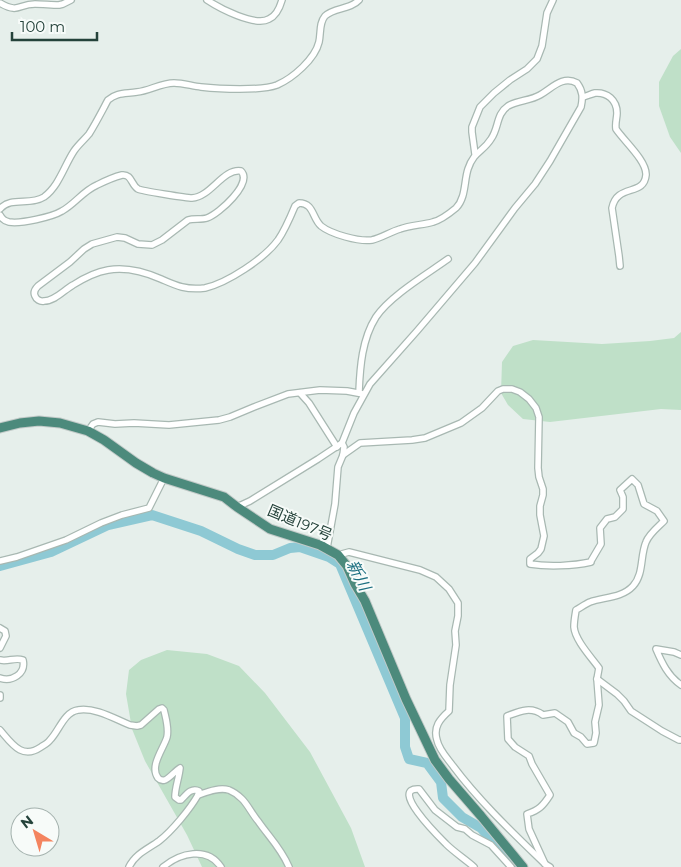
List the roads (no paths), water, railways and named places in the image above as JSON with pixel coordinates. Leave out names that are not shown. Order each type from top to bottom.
[{"type":"highway","name":"国道197号","points":[[0,428],[39,421],[60,423],[88,431],[153,473],[224,497],[270,529],[328,548],[338,555],[347,566],[355,584],[366,600],[406,699],[435,760],[481,816],[495,841],[522,867]]},
{"type":"street","points":[[0,3],[9,8],[16,9],[34,4],[59,5],[71,0]]},
{"type":"street","points":[[207,0],[230,13],[261,21],[269,20],[274,16],[282,0]]},
{"type":"street","points":[[0,209],[9,202],[38,199],[51,189],[62,174],[72,153],[90,133],[112,96],[173,83],[202,87],[245,88],[270,87],[278,84],[296,72],[313,55],[319,44],[321,24],[326,15],[352,6],[359,0]]},
{"type":"street","points":[[475,154],[472,132],[480,107],[494,93],[527,69],[537,59],[542,46],[548,9],[553,0]]},
{"type":"street","points":[[0,215],[4,221],[16,222],[57,213],[68,207],[96,185],[122,174],[128,176],[142,190],[186,198],[196,197],[207,192],[233,171],[241,171],[244,173],[244,177],[237,192],[213,216],[204,219],[188,220],[162,240],[152,245],[138,244],[125,238],[117,237],[92,244],[38,286],[34,290],[34,294],[39,301],[44,302],[55,298],[82,280],[102,272],[117,270],[145,274],[160,278],[176,286],[190,289],[206,288],[224,280],[264,254],[278,240],[295,206],[299,203],[308,205],[316,220],[323,227],[348,238],[365,240],[376,238],[406,227],[440,220],[462,200],[469,166],[475,154],[492,139],[500,115],[506,107],[535,98],[559,83],[569,80],[577,83],[580,87],[583,97],[578,115],[535,184],[475,263],[361,393],[320,390],[300,392],[288,394],[219,420],[169,425],[134,422],[115,424],[98,422],[93,424],[88,431]]},
{"type":"street","points":[[583,97],[595,93],[606,94],[610,97],[616,107],[616,129],[644,164],[646,172],[645,178],[638,188],[620,194],[613,202],[612,208],[620,266]]},
{"type":"street","points":[[237,507],[250,501],[339,445],[361,393],[363,354],[376,317],[399,294],[448,259]]},
{"type":"street","points":[[343,454],[360,443],[425,438],[461,423],[482,408],[498,391],[503,389],[512,390],[520,392],[529,399],[536,408],[539,417],[538,468],[543,489],[540,515],[544,536],[541,549],[530,559],[530,564],[566,566],[591,562],[601,544],[600,528],[606,519],[615,517],[623,509],[623,497],[620,490],[632,479],[638,485],[644,504],[657,511],[664,521],[646,541],[639,578],[633,586],[625,593],[589,603],[576,610],[575,631],[598,668],[599,704],[595,722],[596,733],[594,743],[587,744],[574,733],[568,722],[555,713],[543,715],[537,710],[522,710],[507,716],[508,739],[515,747],[529,756],[550,795],[542,806],[527,814],[529,829],[547,866]]},
{"type":"street","points":[[300,392],[339,445],[344,447],[338,467],[335,504],[328,548]]},
{"type":"street","points":[[0,561],[66,540],[122,515],[149,508],[164,478]]},
{"type":"street","points":[[338,555],[349,552],[420,570],[436,577],[450,589],[458,603],[455,631],[456,646],[450,685],[449,711],[438,721],[437,740],[462,779],[506,827],[547,866]]},
{"type":"street","points":[[0,628],[5,631],[6,636],[0,648]]},
{"type":"street","points":[[681,655],[656,649],[662,663],[673,679],[681,685]]},
{"type":"street","points":[[0,660],[5,662],[20,659],[23,660],[24,667],[14,678],[0,678]]},
{"type":"street","points":[[598,680],[617,694],[631,711],[662,731],[681,740]]},
{"type":"street","points":[[0,730],[20,750],[31,752],[50,740],[68,715],[79,709],[90,710],[137,726],[159,709],[162,708],[164,710],[168,728],[167,736],[157,758],[157,776],[162,781],[166,780],[180,768],[175,794],[178,800],[181,800],[192,790],[199,791],[194,803],[170,831],[141,852],[129,867]]},
{"type":"street","points":[[474,867],[447,845],[422,818],[411,804],[410,790],[414,788],[419,789],[435,810],[457,827],[465,829],[472,835],[495,841],[511,867]]},
{"type":"street","points":[[198,795],[227,789],[240,797],[278,847],[289,867]]},
{"type":"street","points":[[163,867],[180,857],[202,854],[215,859],[221,867]]},
{"type":"waterway","name":"新川","points":[[0,566],[51,552],[108,525],[152,515],[201,531],[255,555],[273,555],[290,548],[300,547],[329,557],[340,564],[405,718],[405,747],[409,759],[427,763],[441,782],[443,798],[462,817],[481,828],[516,867]]}]
